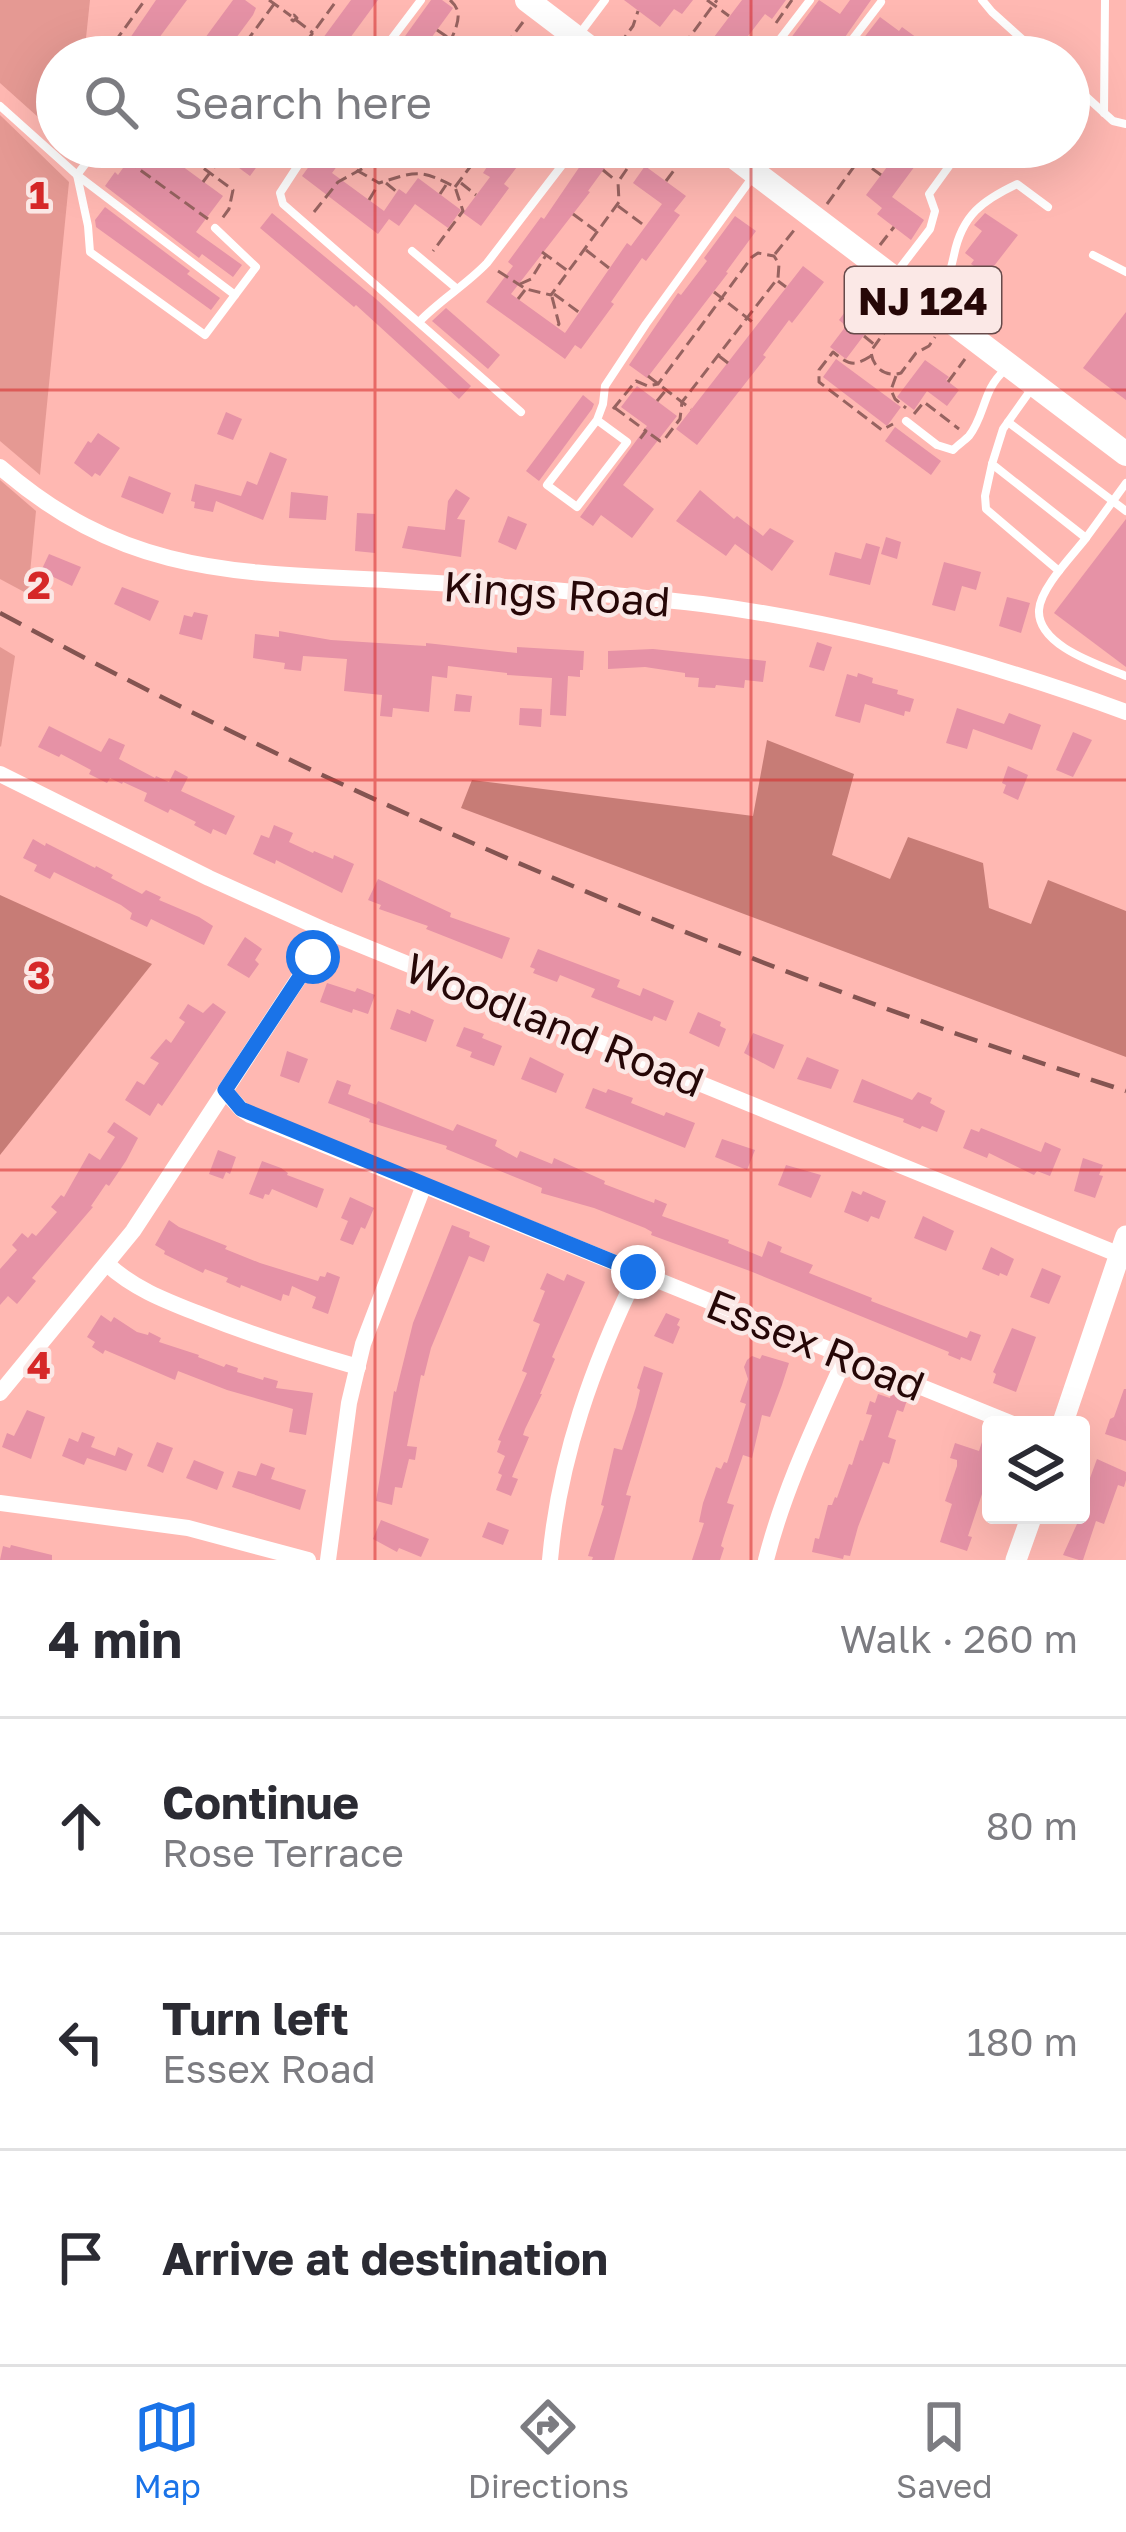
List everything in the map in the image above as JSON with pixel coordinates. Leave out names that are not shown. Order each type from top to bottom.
[{"type":"main road","points":[[525,11],[573,36]]},
{"type":"main road","name":"NJ 124","points":[[757,168],[892,278],[1126,454]]},
{"type":"street","name":"Kings Road","points":[[0,467],[86,528],[126,546],[200,567],[657,599],[770,614],[973,660],[1126,712]]},
{"type":"street","name":"Woodland Road","points":[[0,774],[329,932],[1123,1245]]},
{"type":"street","points":[[0,1394],[133,1232],[329,932]]},
{"type":"street","name":"Essex Road","points":[[225,1090],[250,1115],[993,1416]]},
{"type":"street","points":[[328,1560],[358,1366],[424,1184]]},
{"type":"street","points":[[1065,1416],[1123,1245]]},
{"type":"street","points":[[107,1264],[131,1285],[266,1341],[358,1366]]},
{"type":"street","points":[[550,1560],[555,1513],[577,1420],[638,1272]]},
{"type":"street","points":[[766,1560],[807,1441],[847,1356]]},
{"type":"street","points":[[0,1503],[188,1528],[308,1560]]},
{"type":"street","points":[[1016,1560],[1029,1524]]},
{"type":"lane","points":[[394,36],[421,0]]},
{"type":"lane","points":[[578,36],[605,0]]},
{"type":"lane","points":[[782,36],[810,0]]},
{"type":"lane","points":[[982,0],[1019,36]]},
{"type":"lane","points":[[1103,112],[1106,0]]},
{"type":"lane","points":[[855,36],[881,2]]},
{"type":"lane","points":[[1090,100],[1113,121],[1126,124]]},
{"type":"lane","points":[[0,106],[36,138]]},
{"type":"lane","points":[[69,168],[235,296]]},
{"type":"lane","points":[[82,168],[77,175],[90,251],[205,335],[256,267],[215,228]]},
{"type":"lane","points":[[296,168],[280,193],[283,204],[521,412]]},
{"type":"lane","points":[[419,322],[487,263],[560,168]]},
{"type":"lane","points":[[596,420],[627,442],[578,507],[547,485],[596,420],[605,386],[739,168]]},
{"type":"lane","points":[[892,278],[930,229],[934,211],[929,194],[948,168]]},
{"type":"lane","points":[[931,306],[950,275],[963,226],[984,200],[1017,184],[1048,207]]},
{"type":"lane","points":[[412,251],[456,288]]},
{"type":"lane","points":[[1093,255],[1126,272]]},
{"type":"lane","points":[[906,421],[937,445],[953,450],[972,433],[994,379],[1010,366]]},
{"type":"lane","points":[[1035,385],[1003,429],[985,496],[986,509],[1060,571]]},
{"type":"lane","points":[[1008,422],[1126,511]]},
{"type":"lane","points":[[992,464],[1086,538]]},
{"type":"lane","points":[[1126,483],[1060,571],[1039,608],[1043,628],[1066,650],[1126,676]]},
{"type":"path","points":[[119,36],[145,0],[152,6]]},
{"type":"path","points":[[450,0],[459,13],[454,36]]},
{"type":"path","points":[[707,0],[729,16]]},
{"type":"path","points":[[250,36],[273,1],[313,32]]},
{"type":"path","points":[[310,36],[335,2],[343,11]]},
{"type":"path","points":[[690,36],[715,2]]},
{"type":"path","points":[[624,36],[638,11]]},
{"type":"path","points":[[245,27],[253,32]]},
{"type":"path","points":[[437,30],[446,36]]},
{"type":"path","points":[[137,168],[215,228],[229,209],[233,190],[203,168]]},
{"type":"path","points":[[203,182],[214,168]]},
{"type":"path","points":[[355,168],[397,192]]},
{"type":"path","points":[[305,223],[338,182],[364,168]]},
{"type":"path","points":[[457,185],[470,168]]},
{"type":"path","points":[[557,327],[552,294],[619,202],[618,182],[628,168]]},
{"type":"path","points":[[666,181],[676,168]]},
{"type":"path","points":[[826,205],[853,168]]},
{"type":"path","points":[[872,168],[881,175]]},
{"type":"path","points":[[603,170],[618,182]]},
{"type":"path","points":[[369,200],[382,182],[427,173],[476,195]]},
{"type":"path","points":[[440,194],[448,184]]},
{"type":"path","points":[[425,262],[463,211],[457,185]]},
{"type":"path","points":[[616,205],[646,226]]},
{"type":"path","points":[[573,214],[597,232]]},
{"type":"path","points":[[879,246],[894,227]]},
{"type":"path","points":[[774,256],[795,228]]},
{"type":"path","points":[[585,249],[609,268]]},
{"type":"path","points":[[740,253],[750,260]]},
{"type":"path","points":[[758,253],[774,256],[781,272],[682,402],[680,419],[664,440],[615,408],[636,381],[658,384],[750,260],[758,253]]},
{"type":"path","points":[[518,284],[531,279],[544,254],[568,272]]},
{"type":"path","points":[[487,263],[526,289],[552,294],[580,313]]},
{"type":"path","points":[[776,280],[786,287]]},
{"type":"path","points":[[518,299],[526,289]]},
{"type":"path","points":[[714,292],[755,324]]},
{"type":"path","points":[[892,426],[883,430],[819,382],[819,370],[832,352],[848,364],[871,356],[896,305]]},
{"type":"path","points":[[683,329],[694,337]]},
{"type":"path","points":[[864,336],[875,345]]},
{"type":"path","points":[[885,395],[896,375],[937,336]]},
{"type":"path","points":[[718,355],[728,363]]},
{"type":"path","points":[[871,356],[879,369],[896,375]]},
{"type":"path","points":[[949,382],[966,358]]},
{"type":"path","points":[[852,371],[856,364]]},
{"type":"path","points":[[903,370],[912,378]]},
{"type":"path","points":[[648,376],[692,409]]},
{"type":"path","points":[[657,401],[665,390]]},
{"type":"path","points":[[891,390],[914,414],[924,402],[959,428]]},
{"type":"path","points":[[639,440],[646,431]]},
{"type":"shaded area","points":[[0,0],[90,0],[86,36],[36,36],[36,115],[0,83]]},
{"type":"shaded area","points":[[0,115],[36,150],[36,168],[55,168],[69,182],[40,475],[0,441]]},
{"type":"shaded area","points":[[0,480],[36,511],[28,594],[0,579]]},
{"type":"shaded area","points":[[0,647],[15,656],[1,747],[0,746]]},
{"type":"shaded area","points":[[767,740],[854,774],[832,855],[890,879],[908,837],[983,863],[989,908],[1031,924],[1048,880],[1126,911],[1126,1057],[461,808],[472,780],[753,816]]},
{"type":"shaded area","points":[[0,895],[152,964],[0,1155]]},
{"type":"building","points":[[156,0],[187,0],[160,36],[131,36]]},
{"type":"building","points":[[233,0],[245,0],[256,8],[238,36],[206,36]]},
{"type":"building","points":[[351,0],[378,0],[351,36],[324,36]]},
{"type":"building","points":[[431,0],[442,0],[453,8],[433,36],[405,36]]},
{"type":"building","points":[[624,0],[693,0],[682,14],[674,9],[660,27]]},
{"type":"building","points":[[742,0],[786,0],[772,19],[765,14],[748,36],[715,36]]},
{"type":"building","points":[[819,0],[840,14],[850,0],[871,0],[846,36],[792,36]]},
{"type":"building","points":[[880,17],[914,36],[865,36]]},
{"type":"building","points":[[123,168],[185,168],[223,196],[196,232],[242,265],[233,277],[202,254],[199,258],[105,186],[115,172],[118,175]]},
{"type":"building","points":[[308,168],[336,168],[332,173],[384,211],[399,189],[406,194],[418,178],[461,210],[448,228],[415,204],[399,226],[389,219],[378,234],[302,176]]},
{"type":"building","points":[[486,168],[516,168],[504,184],[509,188],[481,226],[463,213],[490,177],[483,173]]},
{"type":"building","points":[[579,168],[605,168],[511,294],[565,333],[627,243],[631,246],[662,204],[633,183],[644,168],[686,196],[674,211],[680,215],[646,261],[642,258],[581,349],[575,345],[565,359],[486,302],[513,266],[508,262]]},
{"type":"building","points":[[886,168],[913,168],[892,197],[924,220],[911,240],[877,214],[882,208],[866,195]]},
{"type":"building","points":[[105,207],[220,298],[211,310],[96,227],[95,220]]},
{"type":"building","points":[[272,213],[471,386],[459,399],[356,305],[260,228]]},
{"type":"building","points":[[985,213],[1018,235],[987,275],[965,253],[982,231],[974,225]]},
{"type":"building","points":[[735,216],[756,231],[647,378],[629,365]]},
{"type":"building","points":[[803,266],[824,282],[792,323],[789,320],[697,445],[676,429]]},
{"type":"building","points":[[851,304],[874,322],[846,359],[830,347],[846,326],[839,320]]},
{"type":"building","points":[[446,308],[500,355],[488,369],[432,321]]},
{"type":"building","points":[[1126,312],[1126,400],[1083,368]]},
{"type":"building","points":[[836,359],[901,407],[887,426],[823,377]]},
{"type":"building","points":[[925,360],[959,390],[947,406],[927,391],[914,410],[897,397]]},
{"type":"building","points":[[637,386],[677,416],[623,485],[654,509],[632,538],[601,515],[593,526],[580,517],[647,426],[621,407]]},
{"type":"building","points":[[583,395],[594,404],[592,409],[539,481],[526,471]]},
{"type":"building","points":[[226,412],[242,419],[233,440],[217,434]]},
{"type":"building","points":[[895,427],[941,461],[931,475],[885,441]]},
{"type":"building","points":[[98,433],[120,448],[100,476],[92,477],[74,463]]},
{"type":"building","points":[[270,452],[287,459],[263,520],[216,501],[213,512],[194,508],[195,484],[241,496],[247,481],[257,485]]},
{"type":"building","points":[[129,476],[171,493],[163,514],[121,497]]},
{"type":"building","points":[[456,489],[470,498],[457,519],[465,520],[461,557],[402,548],[408,526],[445,530],[448,501]]},
{"type":"building","points":[[700,490],[763,536],[770,528],[794,541],[772,571],[735,544],[726,556],[676,521]]},
{"type":"building","points":[[291,492],[328,496],[326,520],[289,518]]},
{"type":"building","points":[[357,513],[375,514],[375,553],[355,551]]},
{"type":"building","points":[[508,516],[527,524],[516,550],[498,542]]},
{"type":"building","points":[[1126,519],[1126,667],[1054,613]]},
{"type":"building","points":[[886,537],[901,542],[897,559],[881,554]]},
{"type":"building","points":[[866,543],[880,547],[870,585],[829,575],[835,552],[861,559]]},
{"type":"building","points":[[49,554],[81,567],[72,586],[41,571]]},
{"type":"building","points":[[944,562],[981,572],[976,590],[962,586],[955,611],[932,605]]},
{"type":"building","points":[[122,587],[159,601],[150,621],[114,604]]},
{"type":"building","points":[[1007,597],[1030,603],[1021,633],[999,626]]},
{"type":"building","points":[[194,612],[208,615],[202,640],[179,634],[184,615],[192,617]]},
{"type":"building","points":[[279,631],[331,640],[426,643],[517,653],[517,647],[584,651],[583,670],[580,677],[568,676],[566,716],[550,715],[552,678],[448,666],[447,678],[432,676],[429,712],[393,708],[392,717],[380,716],[382,695],[344,691],[347,659],[303,656],[301,671],[253,658],[255,634],[279,637]]},
{"type":"building","points":[[817,642],[832,647],[824,671],[809,667]]},
{"type":"building","points":[[653,649],[766,661],[763,682],[745,680],[744,688],[698,687],[699,678],[685,677],[685,673],[645,667],[608,669],[608,651]]},
{"type":"building","points":[[858,673],[914,699],[910,712],[905,711],[904,716],[865,704],[860,723],[835,716],[847,674],[857,677]]},
{"type":"building","points":[[456,694],[472,696],[470,712],[454,711]]},
{"type":"building","points":[[520,708],[542,709],[541,727],[519,725]]},
{"type":"building","points":[[957,708],[1004,724],[1009,713],[1041,725],[1032,750],[973,729],[967,749],[946,743]]},
{"type":"building","points":[[49,726],[101,752],[109,738],[125,745],[119,759],[155,778],[169,782],[175,770],[188,777],[181,791],[235,816],[226,835],[213,829],[211,834],[170,809],[168,813],[144,801],[147,793],[110,778],[107,783],[61,754],[38,747]]},
{"type":"building","points":[[1073,732],[1092,740],[1073,777],[1056,770]]},
{"type":"building","points":[[1008,766],[1028,775],[1018,800],[1003,793]]},
{"type":"building","points":[[274,825],[293,833],[289,842],[354,864],[342,893],[276,860],[275,864],[253,854],[261,835],[269,838]]},
{"type":"building","points":[[33,839],[199,917],[213,926],[204,945],[151,919],[147,927],[130,919],[132,913],[121,905],[54,872],[50,879],[34,871],[37,865],[23,858]]},
{"type":"building","points":[[378,879],[451,913],[450,917],[510,938],[502,959],[379,909],[381,905],[368,900]]},
{"type":"building","points":[[245,937],[262,949],[249,978],[227,965]]},
{"type":"building","points":[[538,949],[620,980],[617,987],[640,996],[643,988],[674,1001],[666,1021],[654,1016],[652,1021],[591,997],[595,989],[560,975],[557,982],[533,973],[530,967]]},
{"type":"building","points":[[327,983],[375,995],[368,1014],[320,1002]]},
{"type":"building","points":[[213,1003],[226,1012],[162,1106],[158,1103],[150,1116],[125,1100],[137,1081],[144,1085],[159,1063],[150,1058],[166,1039],[171,1043],[185,1022],[179,1018],[188,1004],[203,1013]]},
{"type":"building","points":[[397,1009],[434,1020],[426,1042],[390,1029]]},
{"type":"building","points":[[698,1012],[726,1029],[719,1047],[689,1033]]},
{"type":"building","points":[[464,1027],[502,1046],[494,1066],[456,1046]]},
{"type":"building","points":[[753,1033],[784,1045],[774,1069],[744,1053]]},
{"type":"building","points":[[287,1051],[308,1059],[299,1083],[280,1076]]},
{"type":"building","points":[[530,1057],[564,1074],[556,1093],[521,1079]]},
{"type":"building","points":[[807,1057],[839,1070],[831,1089],[797,1079]]},
{"type":"building","points":[[862,1079],[912,1100],[918,1092],[932,1098],[930,1103],[945,1111],[937,1132],[853,1102]]},
{"type":"building","points":[[337,1080],[351,1085],[348,1094],[376,1105],[378,1101],[453,1131],[457,1124],[497,1140],[495,1146],[517,1158],[520,1151],[552,1164],[554,1158],[604,1184],[654,1203],[655,1199],[667,1204],[662,1216],[762,1257],[768,1241],[782,1247],[780,1252],[813,1265],[809,1273],[871,1301],[967,1338],[970,1331],[981,1335],[971,1361],[594,1208],[541,1193],[542,1188],[447,1146],[369,1122],[328,1103]]},
{"type":"building","points":[[593,1088],[606,1093],[608,1089],[664,1116],[666,1112],[695,1123],[685,1148],[585,1108]]},
{"type":"building","points":[[114,1122],[138,1138],[126,1161],[32,1278],[36,1281],[17,1304],[8,1296],[0,1305],[0,1269],[17,1250],[12,1245],[22,1233],[28,1238],[32,1233],[36,1236],[57,1212],[51,1207],[64,1197],[89,1153],[100,1160],[115,1137],[107,1132]]},
{"type":"building","points":[[981,1128],[1041,1152],[1045,1142],[1061,1149],[1050,1176],[1037,1171],[1034,1175],[989,1153],[987,1158],[963,1148],[971,1129],[979,1132]]},
{"type":"building","points":[[722,1139],[755,1150],[747,1170],[715,1157]]},
{"type":"building","points":[[218,1150],[236,1157],[223,1179],[209,1174]]},
{"type":"building","points":[[1083,1158],[1103,1165],[1095,1198],[1074,1191]]},
{"type":"building","points":[[262,1161],[324,1189],[317,1208],[272,1189],[263,1199],[249,1194]]},
{"type":"building","points":[[786,1165],[821,1175],[811,1198],[778,1185]]},
{"type":"building","points":[[852,1191],[886,1201],[879,1219],[871,1216],[868,1222],[844,1212]]},
{"type":"building","points":[[350,1197],[374,1208],[353,1245],[340,1240],[348,1221],[341,1218]]},
{"type":"building","points":[[923,1216],[954,1231],[946,1251],[914,1238]]},
{"type":"building","points":[[169,1220],[260,1263],[318,1281],[327,1272],[340,1277],[328,1314],[312,1308],[316,1297],[292,1286],[281,1301],[164,1254],[155,1245]]},
{"type":"building","points":[[452,1225],[490,1246],[484,1262],[469,1256],[431,1348],[407,1446],[417,1447],[415,1460],[409,1459],[392,1505],[376,1501],[394,1391],[413,1323]]},
{"type":"building","points":[[991,1247],[1014,1259],[1007,1276],[982,1269]]},
{"type":"building","points":[[1042,1268],[1061,1276],[1049,1304],[1030,1297]]},
{"type":"building","points":[[547,1273],[564,1281],[567,1274],[585,1282],[525,1429],[523,1435],[529,1437],[512,1477],[518,1479],[511,1496],[496,1490],[505,1456],[497,1452],[498,1440],[527,1373],[522,1371],[540,1324],[533,1321]]},
{"type":"building","points":[[666,1313],[680,1319],[673,1344],[654,1336]]},
{"type":"building","points":[[101,1315],[111,1322],[114,1317],[137,1332],[149,1332],[161,1338],[159,1342],[238,1368],[237,1372],[278,1381],[276,1388],[313,1393],[306,1435],[289,1432],[293,1409],[178,1371],[175,1380],[105,1350],[103,1354],[87,1337]]},
{"type":"building","points":[[1012,1328],[1036,1337],[1016,1392],[993,1383]]},
{"type":"building","points":[[762,1355],[789,1363],[782,1385],[770,1417],[762,1415],[752,1458],[743,1455],[727,1503],[734,1505],[720,1560],[692,1560],[704,1523],[699,1522],[703,1503],[716,1467],[727,1463],[746,1404],[740,1402],[748,1379],[744,1367],[752,1356],[760,1359]]},
{"type":"building","points":[[644,1366],[663,1373],[626,1495],[631,1496],[614,1560],[592,1560],[588,1556],[604,1506],[614,1448],[622,1450]]},
{"type":"building","points":[[1126,1389],[1126,1441],[1105,1434]]},
{"type":"building","points":[[878,1394],[907,1400],[903,1412],[897,1410],[888,1437],[896,1440],[889,1464],[883,1462],[850,1556],[843,1559],[812,1552],[828,1505],[837,1498],[863,1441],[872,1415],[866,1414],[870,1401],[875,1403]]},
{"type":"building","points":[[27,1410],[45,1417],[31,1459],[2,1447],[7,1433],[14,1436]]},
{"type":"building","points":[[82,1432],[95,1437],[91,1447],[115,1456],[118,1447],[133,1454],[126,1471],[87,1458],[84,1465],[62,1456],[69,1438],[78,1442]]},
{"type":"building","points":[[157,1442],[173,1448],[163,1473],[147,1466]]},
{"type":"building","points":[[982,1442],[982,1494],[967,1551],[940,1542],[952,1504],[945,1501],[957,1466],[957,1460],[950,1458],[955,1443],[979,1451]]},
{"type":"building","points":[[1097,1459],[1126,1472],[1124,1487],[1118,1485],[1104,1524],[1096,1521],[1083,1560],[1079,1560],[1063,1555],[1077,1524],[1090,1524],[1090,1478]]},
{"type":"building","points":[[194,1460],[224,1472],[217,1490],[186,1478]]},
{"type":"building","points":[[261,1463],[275,1468],[271,1479],[306,1490],[300,1510],[232,1487],[238,1471],[256,1476]]},
{"type":"building","points":[[381,1520],[429,1539],[421,1557],[399,1548],[397,1552],[373,1539]]},
{"type":"building","points":[[488,1522],[509,1530],[503,1545],[482,1537]]},
{"type":"building","points":[[3,1546],[52,1555],[52,1560],[0,1560]]},
{"type":"railway","points":[[0,613],[273,752],[552,878],[837,990],[1126,1091]]},
{"type":"route","points":[[313,957],[225,1090],[241,1109],[638,1272]]}]
